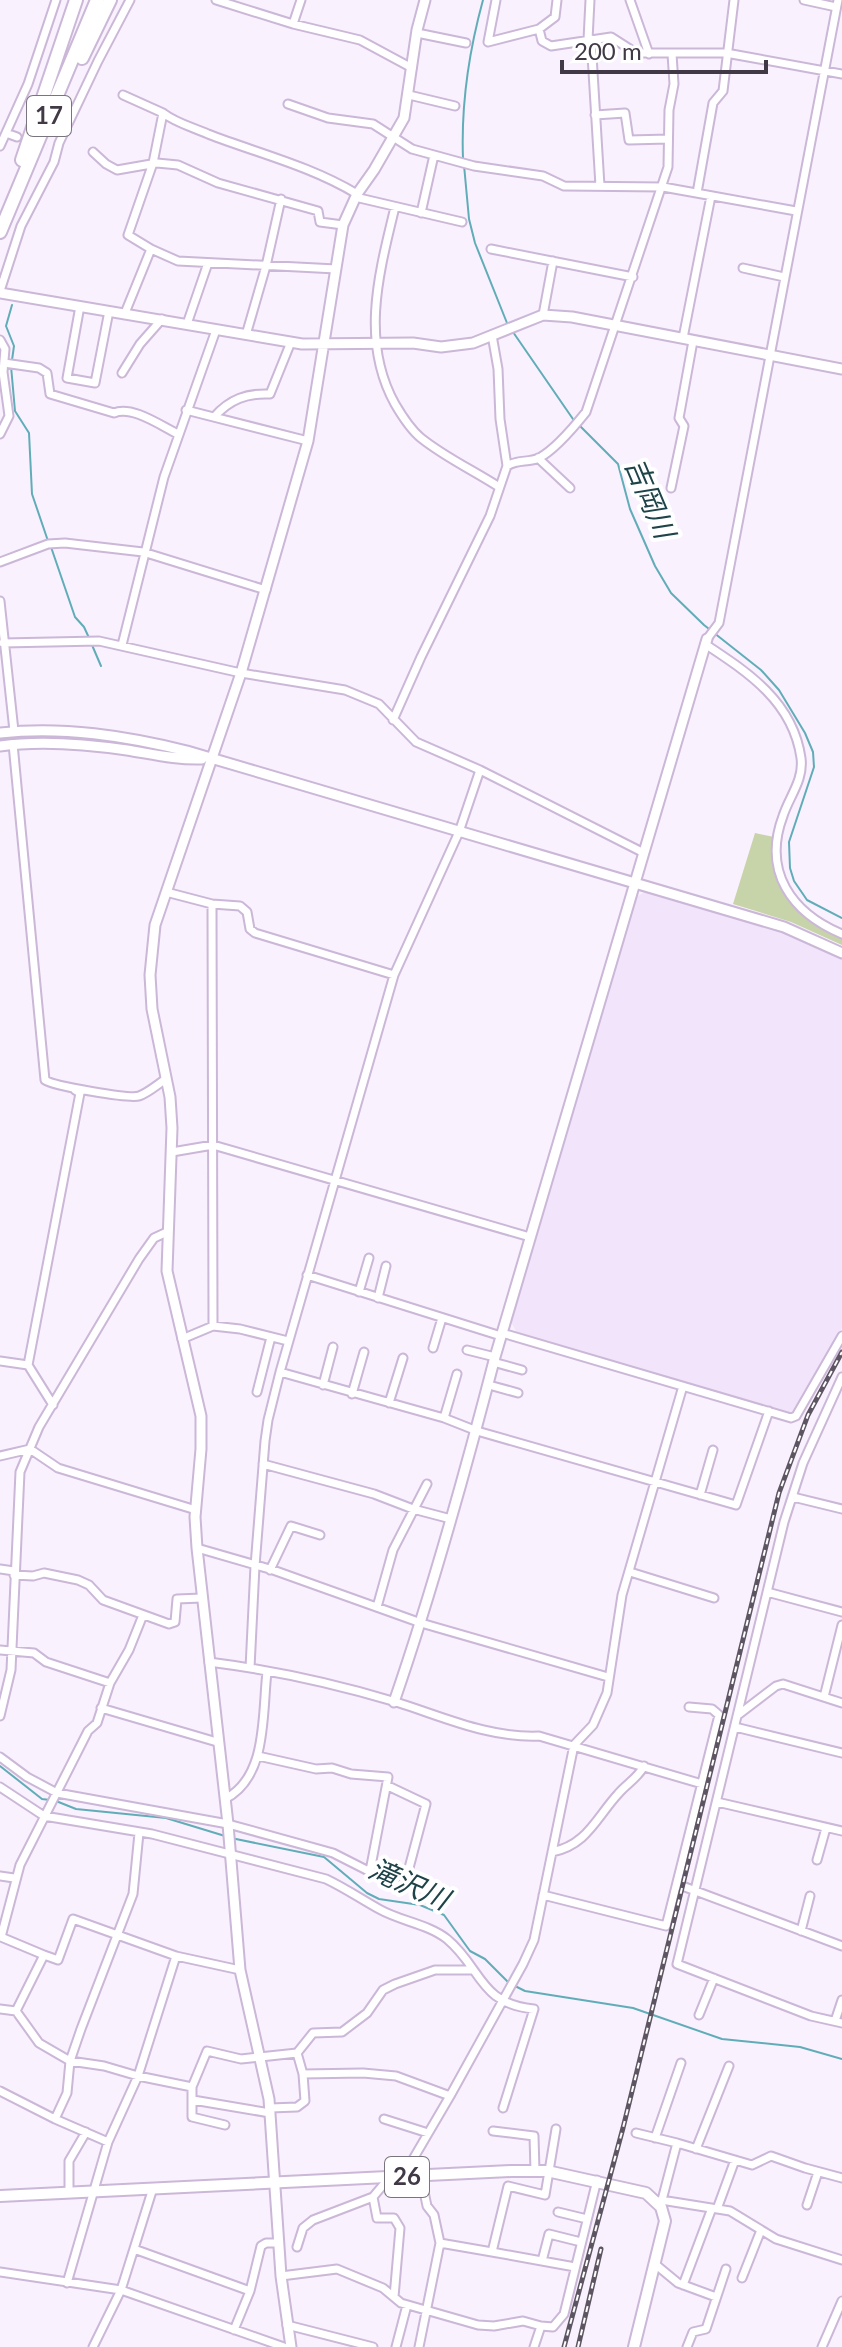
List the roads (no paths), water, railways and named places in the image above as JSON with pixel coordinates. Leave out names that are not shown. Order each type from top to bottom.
[{"type":"highway","points":[[0,223],[76,0]]},
{"type":"highway","name":"17","points":[[0,232],[97,0]]},
{"type":"highway","points":[[14,196],[110,0]]},
{"type":"main road","name":"26","points":[[0,2196],[548,2171],[646,2193],[660,2201]]},
{"type":"main road","points":[[634,2347],[665,2221],[660,2201]]},
{"type":"street","points":[[0,146],[36,63],[56,0]]},
{"type":"street","points":[[130,0],[21,226],[0,292],[246,335],[324,345],[374,342],[441,347],[473,343],[543,315],[572,317],[842,369]]},
{"type":"street","points":[[216,0],[293,24],[360,40],[412,68]]},
{"type":"street","points":[[293,24],[301,0]]},
{"type":"street","points":[[291,2347],[278,2243],[270,2110],[240,1970],[228,1824],[197,1548],[201,1416],[167,1271],[172,1152],[170,1097],[152,1009],[150,975],[155,925],[241,673],[308,441],[343,225],[356,195],[404,118],[425,0]]},
{"type":"street","points":[[496,0],[488,42],[539,29],[555,17],[557,0]]},
{"type":"street","points":[[590,0],[589,40],[600,186]]},
{"type":"street","points":[[630,0],[649,54]]},
{"type":"street","points":[[697,193],[713,103],[723,91],[734,0]]},
{"type":"street","points":[[394,1702],[421,1623],[477,1431],[501,1334],[706,642],[718,625],[837,3],[804,0]]},
{"type":"street","points":[[539,29],[542,41],[551,46],[611,37],[636,53],[726,53],[842,74]]},
{"type":"street","points":[[417,33],[466,43]]},
{"type":"street","points":[[507,466],[519,460],[538,458],[572,429],[586,412],[668,167],[674,84],[672,54]]},
{"type":"street","points":[[123,95],[220,138],[331,178],[356,195],[462,222]]},
{"type":"street","points":[[409,95],[455,106]]},
{"type":"street","points":[[288,104],[328,118],[373,124],[412,149],[474,166],[543,176],[564,186],[663,187],[796,211]]},
{"type":"street","points":[[163,113],[153,163],[128,235],[178,261],[336,269]]},
{"type":"street","points":[[595,115],[625,113],[629,140],[668,139]]},
{"type":"street","points":[[6,133],[17,137]]},
{"type":"street","points":[[47,147],[57,150]]},
{"type":"street","points":[[93,152],[117,170],[153,163],[178,165],[218,183],[318,211],[320,222],[343,225]]},
{"type":"street","points":[[421,213],[434,155]]},
{"type":"street","points":[[671,488],[684,426],[679,418],[688,340],[711,196]]},
{"type":"street","points":[[246,335],[281,199]]},
{"type":"street","points":[[395,207],[376,301],[374,342],[382,377],[412,429],[446,456],[499,487]]},
{"type":"street","points":[[125,313],[151,249]]},
{"type":"street","points":[[491,249],[633,277]]},
{"type":"street","points":[[543,315],[553,261]]},
{"type":"street","points":[[187,324],[208,263]]},
{"type":"street","points":[[743,268],[784,277]]},
{"type":"street","points":[[80,306],[67,378],[95,383],[109,311]]},
{"type":"street","points":[[122,373],[140,344],[162,319]]},
{"type":"street","points":[[122,645],[143,552],[178,434],[216,330]]},
{"type":"street","points":[[393,720],[490,516],[507,466],[500,419],[496,334]]},
{"type":"street","points":[[0,340],[10,364],[9,416],[0,434]]},
{"type":"street","points":[[214,417],[225,405],[250,394],[270,394],[291,342]]},
{"type":"street","points":[[10,364],[39,368],[47,373],[50,394],[114,413],[120,410],[137,415],[178,434]]},
{"type":"street","points":[[186,410],[308,441]]},
{"type":"street","points":[[538,458],[570,488]]},
{"type":"street","points":[[0,562],[48,544],[65,543],[143,552],[266,590]]},
{"type":"street","points":[[0,601],[4,694],[14,731]]},
{"type":"street","points":[[3,643],[83,640],[122,645],[241,673],[345,690],[379,704],[416,742],[480,770],[644,853]]},
{"type":"street","points":[[706,642],[761,683],[787,718],[802,765],[798,784],[779,828],[778,868],[790,896],[798,906],[811,918],[842,934]]},
{"type":"street","points":[[0,733],[120,736],[187,751],[784,927],[842,953]]},
{"type":"street","points":[[13,744],[45,1080],[48,1084],[72,1089],[135,1097],[166,1079]]},
{"type":"street","points":[[0,746],[93,746],[183,760],[210,759]]},
{"type":"street","points":[[250,1668],[263,1464],[268,1420],[280,1372],[394,975],[459,832],[480,770]]},
{"type":"street","points":[[166,892],[212,904],[235,905],[244,909],[250,929],[255,933],[394,975]]},
{"type":"street","points":[[212,904],[213,1326]]},
{"type":"street","points":[[53,1405],[28,1365],[80,1093],[72,1089]]},
{"type":"street","points":[[172,1152],[213,1145],[530,1237]]},
{"type":"street","points":[[0,1716],[11,1670],[20,1472],[39,1427],[139,1259],[154,1238],[167,1232]]},
{"type":"street","points":[[359,1292],[369,1258]]},
{"type":"street","points":[[378,1298],[386,1266]]},
{"type":"street","points":[[307,1275],[442,1318],[791,1418],[796,1416],[842,1336]]},
{"type":"street","points":[[433,1348],[442,1318]]},
{"type":"street","points":[[182,1339],[213,1326],[288,1341]]},
{"type":"street","points":[[257,1392],[271,1337]]},
{"type":"street","points":[[323,1385],[333,1347]]},
{"type":"street","points":[[467,1350],[522,1370]]},
{"type":"street","points":[[352,1394],[364,1352]]},
{"type":"street","points":[[389,1403],[403,1358]]},
{"type":"street","points":[[0,1361],[28,1365]]},
{"type":"street","points":[[280,1372],[736,1505],[769,1411]]},
{"type":"street","points":[[444,1418],[457,1374]]},
{"type":"street","points":[[842,1377],[838,1392],[803,1463],[793,1497],[677,1964],[811,2016],[839,2022],[842,2000]]},
{"type":"street","points":[[489,1385],[518,1393]]},
{"type":"street","points":[[402,2178],[530,1950],[574,1745],[600,1714],[607,1693],[617,1621],[683,1386]]},
{"type":"street","points":[[0,1456],[30,1449],[58,1468],[196,1510]]},
{"type":"street","points":[[700,1495],[713,1450]]},
{"type":"street","points":[[263,1464],[451,1519]]},
{"type":"street","points":[[377,1607],[393,1550],[427,1484]]},
{"type":"street","points":[[793,1497],[842,1509]]},
{"type":"street","points":[[270,1570],[291,1526],[320,1535]]},
{"type":"street","points":[[197,1548],[421,1623],[608,1677]]},
{"type":"street","points":[[0,1569],[78,1580],[89,1585],[103,1600],[169,1624],[175,1622],[177,1599],[202,1598]]},
{"type":"street","points":[[630,1572],[714,1598]]},
{"type":"street","points":[[767,1592],[842,1612]]},
{"type":"street","points":[[143,1615],[129,1650],[110,1683],[97,1723],[88,1731],[14,1878],[4,1910],[1,1937],[58,1960],[73,1919],[176,1956],[240,1970]]},
{"type":"street","points":[[824,1697],[842,1625]]},
{"type":"street","points":[[0,1650],[34,1653],[46,1662],[110,1683]]},
{"type":"street","points":[[209,1662],[250,1668],[394,1702],[484,1732],[513,1737],[539,1736],[702,1784]]},
{"type":"street","points":[[225,1799],[244,1785],[258,1756],[267,1672]]},
{"type":"street","points":[[738,1715],[783,1684],[842,1703]]},
{"type":"street","points":[[543,1895],[666,1926],[719,1715],[712,1709],[689,1707]]},
{"type":"street","points":[[101,1708],[217,1742]]},
{"type":"street","points":[[735,1727],[842,1753]]},
{"type":"street","points":[[258,1756],[316,1769],[332,1768],[351,1774],[388,1777],[370,1871]]},
{"type":"street","points":[[0,1757],[57,1794],[228,1824],[333,1853],[398,1886],[405,1883],[426,1804],[388,1786]]},
{"type":"street","points":[[552,1852],[568,1849],[599,1822],[605,1808],[644,1766]]},
{"type":"street","points":[[0,1787],[44,1816],[229,1853],[326,1879],[349,1889],[380,1910],[445,1938],[502,2002],[534,2009],[503,2108]]},
{"type":"street","points":[[717,1802],[842,1831]]},
{"type":"street","points":[[817,1860],[826,1828]]},
{"type":"street","points":[[55,2119],[67,2093],[70,2061],[133,1894],[139,1833]]},
{"type":"street","points":[[0,1876],[14,1878]]},
{"type":"street","points":[[677,1884],[842,1946]]},
{"type":"street","points":[[801,1931],[810,1896]]},
{"type":"street","points":[[16,2011],[44,1955]]},
{"type":"street","points":[[67,2283],[108,2142],[138,2076],[176,1956]]},
{"type":"street","points":[[225,2125],[192,2117],[192,2087],[207,2051],[241,2059],[297,2053],[313,2033],[342,2032],[367,2013],[383,1990],[435,1970],[473,1970]]},
{"type":"street","points":[[699,2015],[714,1978]]},
{"type":"street","points":[[0,2009],[16,2011],[39,2043],[70,2061],[192,2087]]},
{"type":"street","points":[[193,2100],[270,2110],[297,2107],[305,2101],[303,2074],[297,2053]]},
{"type":"street","points":[[655,2138],[681,2063]]},
{"type":"street","points":[[696,2149],[729,2066]]},
{"type":"street","points":[[303,2074],[396,2076],[450,2096]]},
{"type":"street","points":[[0,2091],[108,2142]]},
{"type":"street","points":[[384,2119],[428,2133]]},
{"type":"street","points":[[492,2252],[508,2186],[545,2195],[556,2129]]},
{"type":"street","points":[[493,2131],[532,2134],[535,2171]]},
{"type":"street","points":[[69,2192],[69,2161],[86,2132]]},
{"type":"street","points":[[636,2133],[755,2164],[771,2156],[842,2178]]},
{"type":"street","points":[[677,2143],[660,2201],[714,2209],[742,2217],[793,2246],[842,2260]]},
{"type":"street","points":[[683,2285],[735,2160]]},
{"type":"street","points":[[807,2205],[818,2172]]},
{"type":"street","points":[[419,2347],[440,2243],[421,2177]]},
{"type":"street","points":[[297,2247],[303,2228],[313,2220],[373,2197],[389,2178]]},
{"type":"street","points":[[281,2276],[337,2269],[365,2279],[407,2305],[478,2325],[494,2326],[523,2321],[553,2327],[564,2314],[597,2180]]},
{"type":"street","points":[[93,2347],[121,2290],[153,2188]]},
{"type":"street","points":[[373,2197],[377,2218],[394,2218],[400,2228],[394,2297]]},
{"type":"street","points":[[558,2212],[587,2219]]},
{"type":"street","points":[[742,2278],[761,2230]]},
{"type":"street","points":[[542,2261],[549,2234],[581,2242]]},
{"type":"street","points":[[234,2330],[250,2291],[261,2246],[278,2243]]},
{"type":"street","points":[[440,2243],[575,2267]]},
{"type":"street","points":[[134,2249],[250,2291]]},
{"type":"street","points":[[655,2264],[683,2285],[716,2297]]},
{"type":"street","points":[[687,2347],[693,2332],[706,2329],[726,2269]]},
{"type":"street","points":[[0,2272],[121,2290],[284,2347]]},
{"type":"street","points":[[822,2347],[842,2301]]},
{"type":"street","points":[[396,2347],[407,2305]]},
{"type":"street","points":[[287,2325],[373,2347]]},
{"type":"street","points":[[534,2347],[541,2326]]},
{"type":"waterway","name":"吉岡川","points":[[463,159],[467,79],[483,0]]},
{"type":"waterway","name":"吉岡川","points":[[464,165],[469,219],[475,243],[507,323]]},
{"type":"waterway","points":[[12,305],[6,326],[14,346],[12,360]]},
{"type":"waterway","name":"吉岡川","points":[[513,332],[575,422]]},
{"type":"waterway","points":[[11,366],[15,411],[29,433],[32,494],[48,541]]},
{"type":"waterway","name":"吉岡川","points":[[580,426],[618,464],[630,509],[655,566],[671,593],[704,625],[761,670],[779,690],[805,733],[813,752],[814,767],[789,842],[790,868],[794,881],[807,900],[842,918]]},
{"type":"waterway","points":[[51,547],[75,617],[90,640]]},
{"type":"waterway","points":[[92,645],[101,666]]},
{"type":"waterway","name":"滝沢川","points":[[0,1766],[42,1799],[50,1800]]},
{"type":"waterway","name":"滝沢川","points":[[56,1801],[76,1809],[166,1818],[225,1836]]},
{"type":"waterway","name":"滝沢川","points":[[231,1838],[324,1857],[367,1893],[379,1899],[420,1905],[444,1915],[470,1951],[485,1959],[508,1982]]},
{"type":"waterway","name":"滝沢川","points":[[513,1985],[525,1991],[633,2008],[722,2039],[800,2047],[842,2059]]},
{"type":"tunnel","points":[[17,137],[47,147]]},
{"type":"railway","points":[[564,2347],[623,2128],[779,1493],[808,1415],[842,1352]]},
{"type":"railway","points":[[578,2347],[601,2249]]}]
